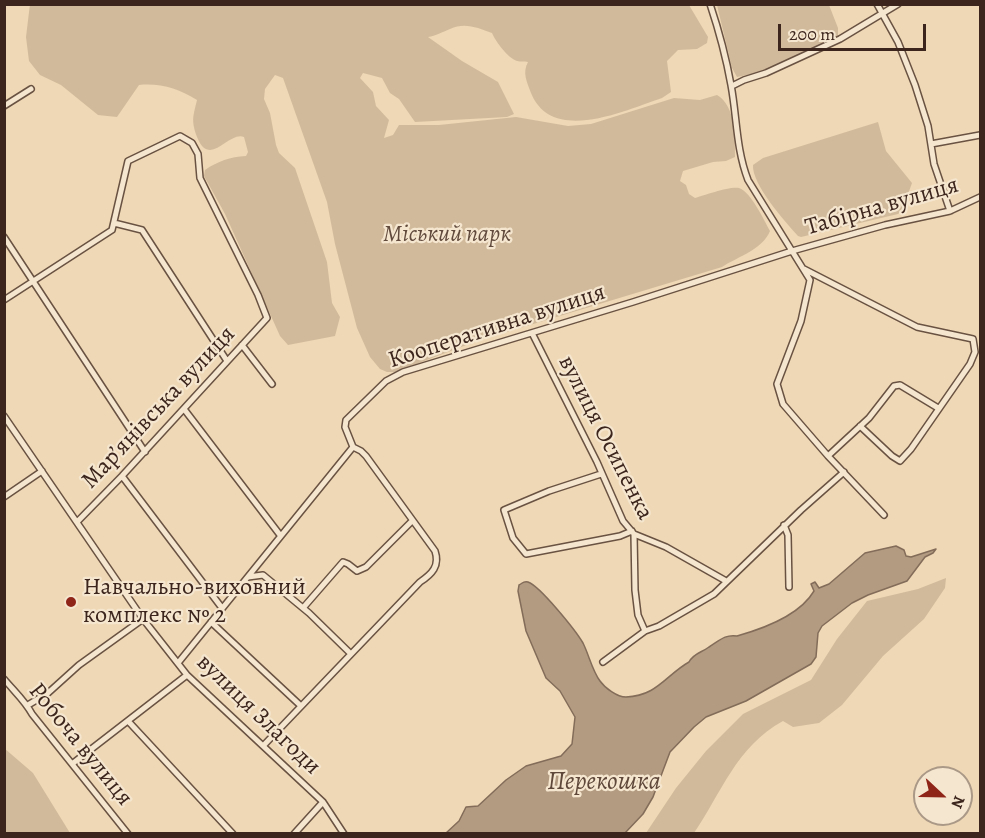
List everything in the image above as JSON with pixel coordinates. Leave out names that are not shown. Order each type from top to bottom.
[{"type":"street","points":[[710,4],[723,44],[732,86],[741,162],[748,180],[810,280],[801,321],[777,384],[783,404],[884,515]]},
{"type":"street","points":[[877,4],[898,42],[915,86],[931,144],[934,164],[950,210]]},
{"type":"street","points":[[732,86],[766,74],[840,39],[867,25],[898,4]]},
{"type":"street","points":[[4,106],[31,89]]},
{"type":"street","points":[[931,144],[981,135]]},
{"type":"street","name":"Мар’янівська вулиця","points":[[77,522],[145,452],[267,318],[258,295],[200,178],[198,154],[192,143],[180,136],[128,161],[114,223]]},
{"type":"street","name":"Табірна вулиця","points":[[792,251],[885,225],[950,210],[981,197]]},
{"type":"street","points":[[4,300],[112,230],[114,223],[142,230],[227,361]]},
{"type":"street","points":[[4,237],[145,452]]},
{"type":"street","name":"Кооперативна вулиця","points":[[352,447],[345,427],[346,420],[386,381],[403,372],[792,251]]},
{"type":"street","points":[[799,263],[807,272],[917,327],[973,339],[975,352],[970,364],[911,449],[900,461],[860,426]]},
{"type":"street","name":"вулиця Осипенка","points":[[532,333],[597,462],[623,521],[633,533],[638,615],[645,631]]},
{"type":"street","points":[[242,345],[272,384]]},
{"type":"street","points":[[828,456],[860,426],[894,386],[900,385],[938,408]]},
{"type":"street","points":[[184,409],[280,535]]},
{"type":"street","name":"вулиця Злагоди","points":[[4,416],[143,619],[178,663],[323,802],[344,834]]},
{"type":"street","points":[[178,663],[352,447],[362,451],[435,551],[437,564],[434,571],[420,582],[263,746]]},
{"type":"street","points":[[4,497],[42,471]]},
{"type":"street","points":[[603,662],[645,631],[659,626],[714,594],[784,525],[844,472]]},
{"type":"street","points":[[601,474],[549,491],[504,510],[513,538],[526,554],[633,533],[666,547],[726,581]]},
{"type":"street","points":[[122,476],[222,608]]},
{"type":"street","points":[[303,608],[343,562],[357,571],[366,567],[412,521]]},
{"type":"street","points":[[784,525],[788,535],[789,587]]},
{"type":"street","points":[[248,577],[263,575],[303,608],[351,654]]},
{"type":"street","points":[[27,705],[48,693],[79,665],[143,619]]},
{"type":"street","points":[[211,622],[301,706]]},
{"type":"street","points":[[72,764],[188,675]]},
{"type":"street","name":"Робоча вулиця","points":[[4,679],[128,834]]},
{"type":"street","points":[[128,721],[233,834]]},
{"type":"street","points":[[294,834],[323,802]]},
{"type":"green space","name":"Міський парк","points":[[30,4],[689,5],[708,37],[707,43],[697,49],[678,50],[667,61],[671,92],[662,98],[610,115],[572,121],[555,117],[541,109],[531,93],[525,74],[528,62],[517,61],[510,57],[492,33],[471,26],[456,27],[428,37],[462,61],[498,82],[514,114],[507,117],[415,122],[399,99],[390,93],[382,78],[363,73],[360,78],[373,92],[376,106],[389,120],[384,138],[393,135],[399,125],[439,125],[516,117],[568,126],[591,124],[674,98],[700,100],[717,95],[723,100],[731,114],[735,157],[683,171],[680,181],[686,185],[689,194],[695,198],[724,189],[739,188],[752,200],[770,231],[756,248],[722,267],[477,341],[395,372],[387,372],[380,369],[370,357],[357,328],[335,244],[327,202],[283,78],[275,75],[265,89],[264,99],[270,113],[276,145],[279,153],[295,168],[327,262],[332,303],[340,317],[335,336],[288,345],[280,336],[225,214],[204,176],[205,170],[215,164],[229,158],[246,156],[248,152],[244,137],[232,139],[219,147],[208,150],[202,146],[197,137],[193,122],[197,100],[177,90],[162,86],[139,85],[117,117],[98,115],[61,85],[40,75],[29,61],[26,37]]},
{"type":"green space","points":[[717,5],[829,5],[838,28],[838,38],[765,71],[737,77],[732,68]]},
{"type":"green space","points":[[878,122],[886,151],[912,183],[902,211],[898,214],[798,236],[763,192],[754,173],[753,165],[763,158]]},
{"type":"green space","points":[[946,578],[945,588],[924,619],[883,656],[842,705],[819,723],[793,727],[783,721],[753,744],[731,771],[694,833],[646,833],[676,788],[706,751],[743,714],[811,680],[837,639],[867,601],[918,589]]},
{"type":"green space","points":[[4,748],[33,773],[70,833],[5,833]]},
{"type":"water","name":"Перекошка","points":[[896,546],[904,550],[906,556],[911,557],[936,549],[925,557],[907,581],[852,603],[822,626],[818,633],[816,657],[811,664],[746,701],[706,717],[694,727],[670,752],[653,797],[643,814],[625,833],[446,833],[459,821],[466,807],[478,806],[506,780],[526,766],[561,756],[572,744],[575,717],[560,691],[546,678],[526,631],[518,591],[519,585],[528,582],[534,585],[566,619],[583,643],[595,672],[605,686],[619,695],[637,696],[653,689],[695,655],[722,638],[758,629],[790,614],[808,600],[814,591],[811,584],[815,582],[819,588],[829,584],[865,553]]},
{"type":"place","name":"Навчально-виховний комплекс № 2","points":[[71,602]]}]
